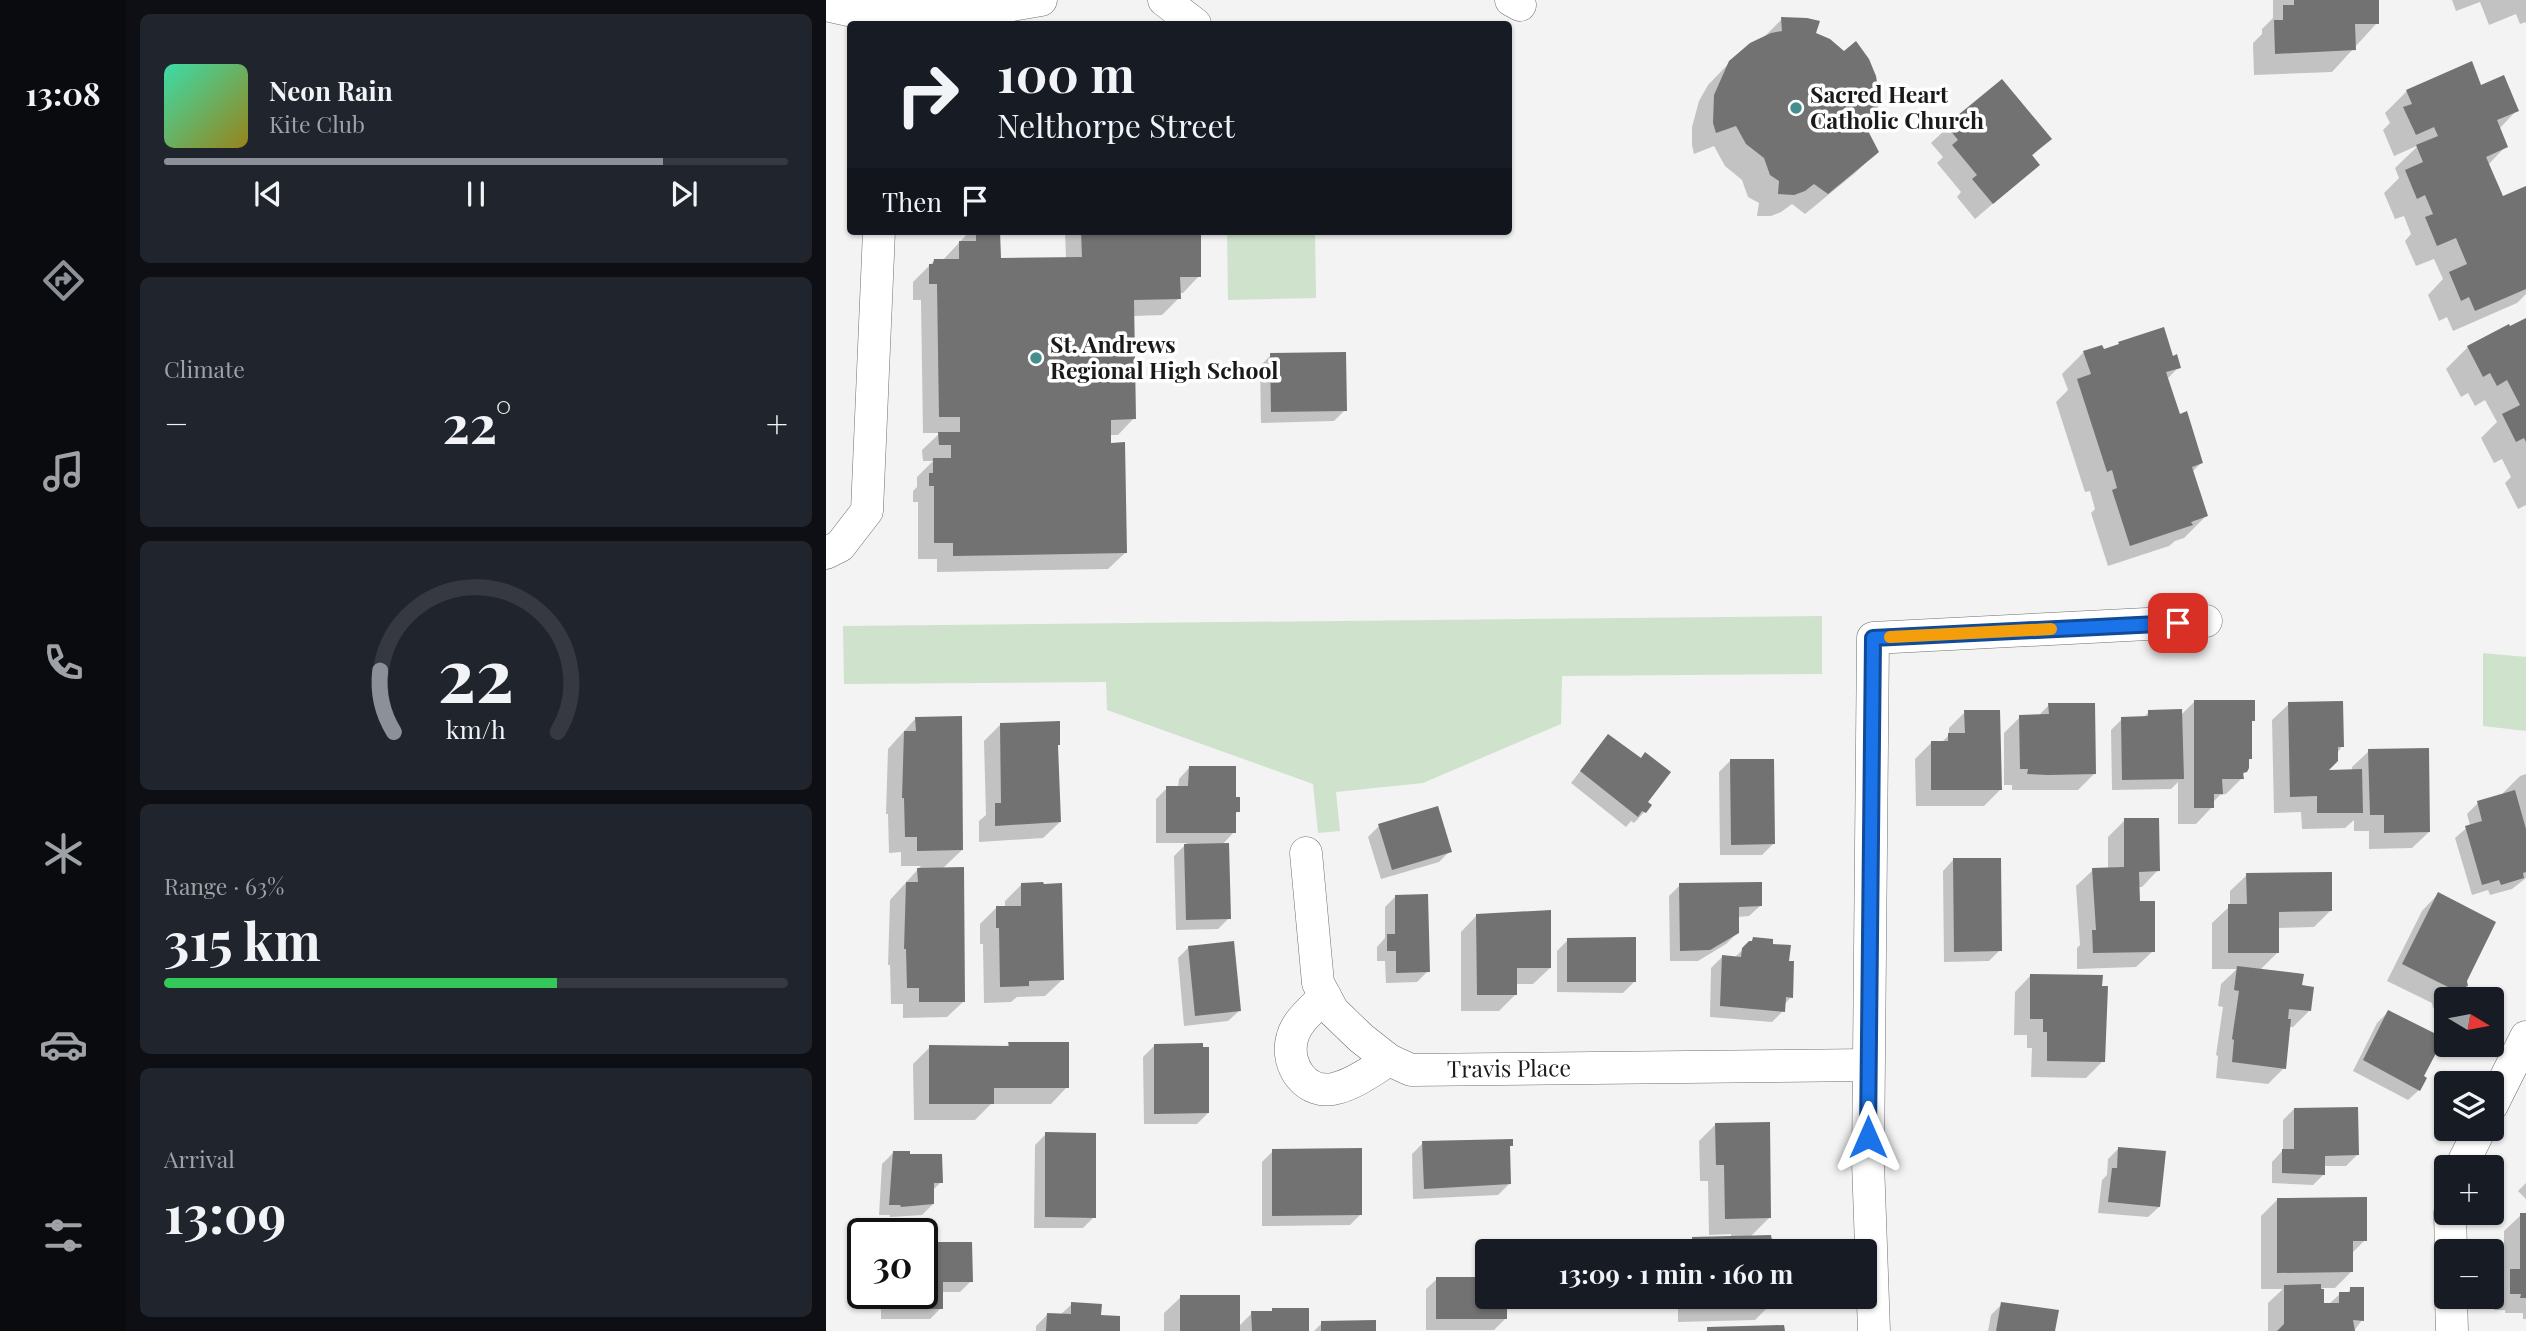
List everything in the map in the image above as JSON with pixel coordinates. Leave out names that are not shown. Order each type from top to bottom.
[{"type":"street","points":[[826,5],[867,19],[959,14],[1041,0]]},
{"type":"street","points":[[1164,0],[1191,21]]},
{"type":"street","points":[[826,552],[840,546],[867,512],[879,235]]},
{"type":"street","points":[[1874,1331],[1868,1161],[1873,638],[2206,621]]},
{"type":"street","name":"Travis Place","points":[[1306,853],[1318,983],[1333,1011],[1361,1038],[1389,1060],[1411,1070],[1868,1065]]},
{"type":"street","points":[[1325,996],[1300,1022],[1292,1039],[1291,1058],[1296,1074],[1307,1084],[1335,1089],[1389,1060]]},
{"type":"street","points":[[2504,1081],[2526,1037]]},
{"type":"street","points":[[2451,1309],[2452,1331]]},
{"type":"green space","points":[[1227,235],[1315,235],[1316,298],[1228,300]]},
{"type":"green space","points":[[1822,616],[1822,674],[1562,676],[1561,724],[1423,783],[1336,792],[1340,831],[1318,833],[1313,784],[1107,710],[1106,682],[844,684],[843,626]]},
{"type":"green space","points":[[2483,653],[2526,657],[2526,731],[2483,726]]},
{"type":"building","points":[[2294,0],[2379,0],[2379,24],[2355,24],[2356,50],[2275,54],[2274,20],[2283,20],[2283,5],[2294,5]]},
{"type":"building","name":"Sacred Heart Catholic Church","points":[[1781,17],[1820,21],[1816,33],[1830,39],[1844,51],[1856,41],[1869,59],[1876,76],[1878,114],[1870,113],[1866,127],[1879,152],[1828,194],[1814,184],[1794,195],[1778,194],[1779,181],[1770,175],[1764,158],[1746,144],[1736,126],[1716,133],[1713,123],[1714,95],[1729,61],[1750,43],[1782,31]]},
{"type":"building","points":[[2472,61],[2481,85],[2504,75],[2519,111],[2497,120],[2508,147],[2486,157],[2503,196],[2526,186],[2526,289],[2475,311],[2469,297],[2461,301],[2449,272],[2467,264],[2456,238],[2437,246],[2425,217],[2433,214],[2425,195],[2417,199],[2405,170],[2423,162],[2416,145],[2438,136],[2434,127],[2416,135],[2403,107],[2412,104],[2406,90]]},
{"type":"building","points":[[2002,79],[2052,139],[2032,155],[2040,165],[1993,204],[1972,179],[1977,175],[1952,145],[1958,140],[1946,125]]},
{"type":"building","name":"St. Andrews Regional High School","points":[[976,235],[1000,235],[1001,258],[1082,257],[1081,235],[1201,235],[1201,277],[1180,277],[1181,299],[1134,300],[1136,419],[1111,420],[1111,443],[1125,442],[1127,553],[953,556],[953,543],[934,543],[934,486],[929,486],[929,473],[933,473],[933,458],[951,458],[951,445],[939,445],[938,432],[960,432],[960,417],[939,417],[937,284],[929,284],[929,264],[933,264],[934,259],[959,259],[959,241],[976,241]]},
{"type":"building","points":[[2526,318],[2526,442],[2524,438],[2516,442],[2502,414],[2520,405],[2507,380],[2497,386],[2490,373],[2483,377],[2467,346]]},
{"type":"building","points":[[2164,327],[2173,356],[2177,354],[2181,368],[2166,372],[2180,414],[2187,411],[2203,463],[2192,467],[2208,516],[2191,522],[2193,525],[2130,546],[2112,490],[2117,488],[2112,470],[2107,472],[2077,379],[2091,374],[2083,351],[2102,345],[2104,349]]},
{"type":"building","points":[[1346,352],[1347,411],[1271,412],[1270,353]]},
{"type":"building","points":[[2194,700],[2255,700],[2252,759],[2249,759],[2249,768],[2243,773],[2244,779],[2222,779],[2223,794],[2214,794],[2214,808],[2194,808]]},
{"type":"building","points":[[2343,701],[2344,747],[2338,747],[2338,761],[2329,770],[2362,769],[2363,813],[2317,813],[2317,796],[2290,797],[2288,702]]},
{"type":"building","points":[[2048,703],[2095,703],[2096,774],[2027,774],[2028,769],[2020,769],[2019,715],[2049,714]]},
{"type":"building","points":[[2182,709],[2184,779],[2122,780],[2121,717],[2148,716],[2148,710]]},
{"type":"building","points":[[1964,710],[2000,710],[2002,790],[1931,790],[1931,741],[1948,741],[1948,733],[1965,733]]},
{"type":"building","points":[[962,716],[963,850],[917,851],[917,837],[905,837],[902,798],[904,731],[916,731],[915,717]]},
{"type":"building","points":[[1060,721],[1058,745],[1061,822],[995,826],[995,803],[1001,803],[1000,723]]},
{"type":"building","points":[[1608,734],[1641,758],[1645,752],[1671,772],[1648,802],[1652,805],[1646,813],[1642,811],[1638,817],[1580,771]]},
{"type":"building","points":[[2429,748],[2430,832],[2384,833],[2384,815],[2370,815],[2368,749]]},
{"type":"building","points":[[1730,759],[1774,759],[1775,844],[1731,845]]},
{"type":"building","points":[[1189,766],[1236,766],[1236,797],[1240,797],[1240,812],[1236,812],[1236,833],[1166,833],[1166,786],[1188,786]]},
{"type":"building","points":[[2515,790],[2526,829],[2524,878],[2501,885],[2499,880],[2482,885],[2465,826],[2482,821],[2477,801]]},
{"type":"building","points":[[1438,806],[1452,852],[1392,870],[1378,824]]},
{"type":"building","points":[[2124,818],[2159,818],[2160,871],[2139,872],[2140,901],[2155,901],[2155,952],[2093,953],[2092,930],[2096,930],[2092,868],[2124,867]]},
{"type":"building","points":[[1229,843],[1231,919],[1186,920],[1184,844]]},
{"type":"building","points":[[1953,858],[2001,858],[2002,951],[1954,952]]},
{"type":"building","points":[[964,867],[965,1002],[919,1002],[919,988],[907,988],[904,949],[906,882],[918,882],[917,868]]},
{"type":"building","points":[[2332,872],[2332,911],[2279,912],[2279,953],[2228,953],[2228,904],[2247,904],[2246,873]]},
{"type":"building","points":[[1762,882],[1762,906],[1739,907],[1739,933],[1710,950],[1680,951],[1679,883]]},
{"type":"building","points":[[1021,883],[1062,883],[1064,980],[1029,981],[1029,986],[1000,987],[996,906],[1021,906]]},
{"type":"building","points":[[2438,892],[2496,922],[2467,981],[2468,986],[2448,987],[2402,964]]},
{"type":"building","points":[[1428,894],[1430,972],[1396,973],[1396,951],[1387,951],[1387,934],[1395,934],[1395,895]]},
{"type":"building","points":[[1551,910],[1551,968],[1517,968],[1517,995],[1477,995],[1476,914]]},
{"type":"building","points":[[1636,937],[1636,982],[1567,982],[1567,938]]},
{"type":"building","points":[[1753,937],[1773,939],[1773,944],[1791,945],[1789,961],[1794,961],[1793,998],[1786,997],[1785,1012],[1720,1006],[1722,955],[1741,957],[1742,948],[1752,941]]},
{"type":"building","points":[[1234,941],[1241,1011],[1195,1016],[1188,946]]},
{"type":"building","points":[[2237,966],[2304,974],[2302,985],[2314,987],[2311,1011],[2289,1009],[2288,1019],[2291,1019],[2286,1069],[2232,1062],[2232,1039],[2239,991],[2234,990]]},
{"type":"building","points":[[2030,974],[2103,975],[2102,986],[2108,986],[2105,1062],[2047,1061],[2047,1032],[2043,1032],[2043,1019],[2030,1019]]},
{"type":"building","points":[[2388,1010],[2434,1033],[2434,1057],[2420,1091],[2363,1060]]},
{"type":"building","points":[[1008,1042],[1069,1042],[1069,1088],[994,1088],[994,1104],[929,1104],[929,1045],[1009,1046]]},
{"type":"building","points":[[1203,1043],[1203,1047],[1209,1047],[1209,1113],[1154,1114],[1154,1044]]},
{"type":"building","points":[[2358,1107],[2359,1155],[2325,1156],[2325,1175],[2282,1173],[2282,1149],[2294,1149],[2294,1108]]},
{"type":"building","points":[[1770,1122],[1771,1218],[1725,1219],[1724,1165],[1716,1165],[1715,1123]]},
{"type":"building","points":[[1045,1132],[1096,1133],[1096,1218],[1045,1217]]},
{"type":"building","points":[[1513,1139],[1513,1146],[1510,1146],[1511,1184],[1424,1189],[1422,1141]]},
{"type":"building","points":[[2118,1147],[2166,1151],[2160,1207],[2108,1202],[2112,1168],[2117,1168]]},
{"type":"building","points":[[1362,1148],[1362,1215],[1272,1216],[1272,1149]]},
{"type":"building","points":[[893,1151],[942,1154],[943,1183],[934,1183],[934,1204],[901,1207],[889,1205]]},
{"type":"building","points":[[2367,1197],[2367,1241],[2353,1241],[2353,1272],[2277,1273],[2277,1198]]},
{"type":"building","points":[[2520,1213],[2526,1213],[2526,1298],[2520,1298],[2521,1294],[2510,1294],[2510,1269],[2520,1269]]},
{"type":"building","points":[[1771,1235],[1772,1239],[1692,1239]]},
{"type":"building","points":[[938,1242],[972,1242],[973,1282],[943,1282],[943,1309],[938,1309]]},
{"type":"building","points":[[1436,1277],[1475,1277],[1475,1309],[1507,1309],[1507,1319],[1436,1319]]},
{"type":"building","points":[[2321,1284],[2321,1289],[2324,1289],[2324,1303],[2339,1303],[2339,1292],[2350,1292],[2350,1287],[2364,1287],[2364,1321],[2353,1320],[2355,1331],[2277,1331],[2284,1324],[2284,1285]]},
{"type":"building","points":[[1180,1295],[1240,1295],[1240,1331],[1180,1331]]},
{"type":"building","points":[[1071,1302],[1102,1304],[1101,1315],[1120,1316],[1120,1331],[1046,1331],[1047,1313],[1071,1314]]},
{"type":"building","points":[[2001,1302],[2059,1310],[2055,1331],[1996,1331]]},
{"type":"building","points":[[1272,1308],[1309,1308],[1309,1331],[1252,1331],[1251,1311],[1272,1311]]},
{"type":"building","points":[[1376,1320],[1376,1331],[1321,1331],[1321,1321]]},
{"type":"building","points":[[1784,1325],[1785,1331],[1707,1331],[1707,1327]]},
{"type":"slow traffic","points":[[1890,637],[2051,629]]},
{"type":"place","name":"Sacred Heart Catholic Church","points":[[1796,108]]},
{"type":"place","name":"St. Andrews Regional High School","points":[[1036,358]]},
{"type":"route","points":[[1868,1137],[1873,638],[2178,623]]}]
